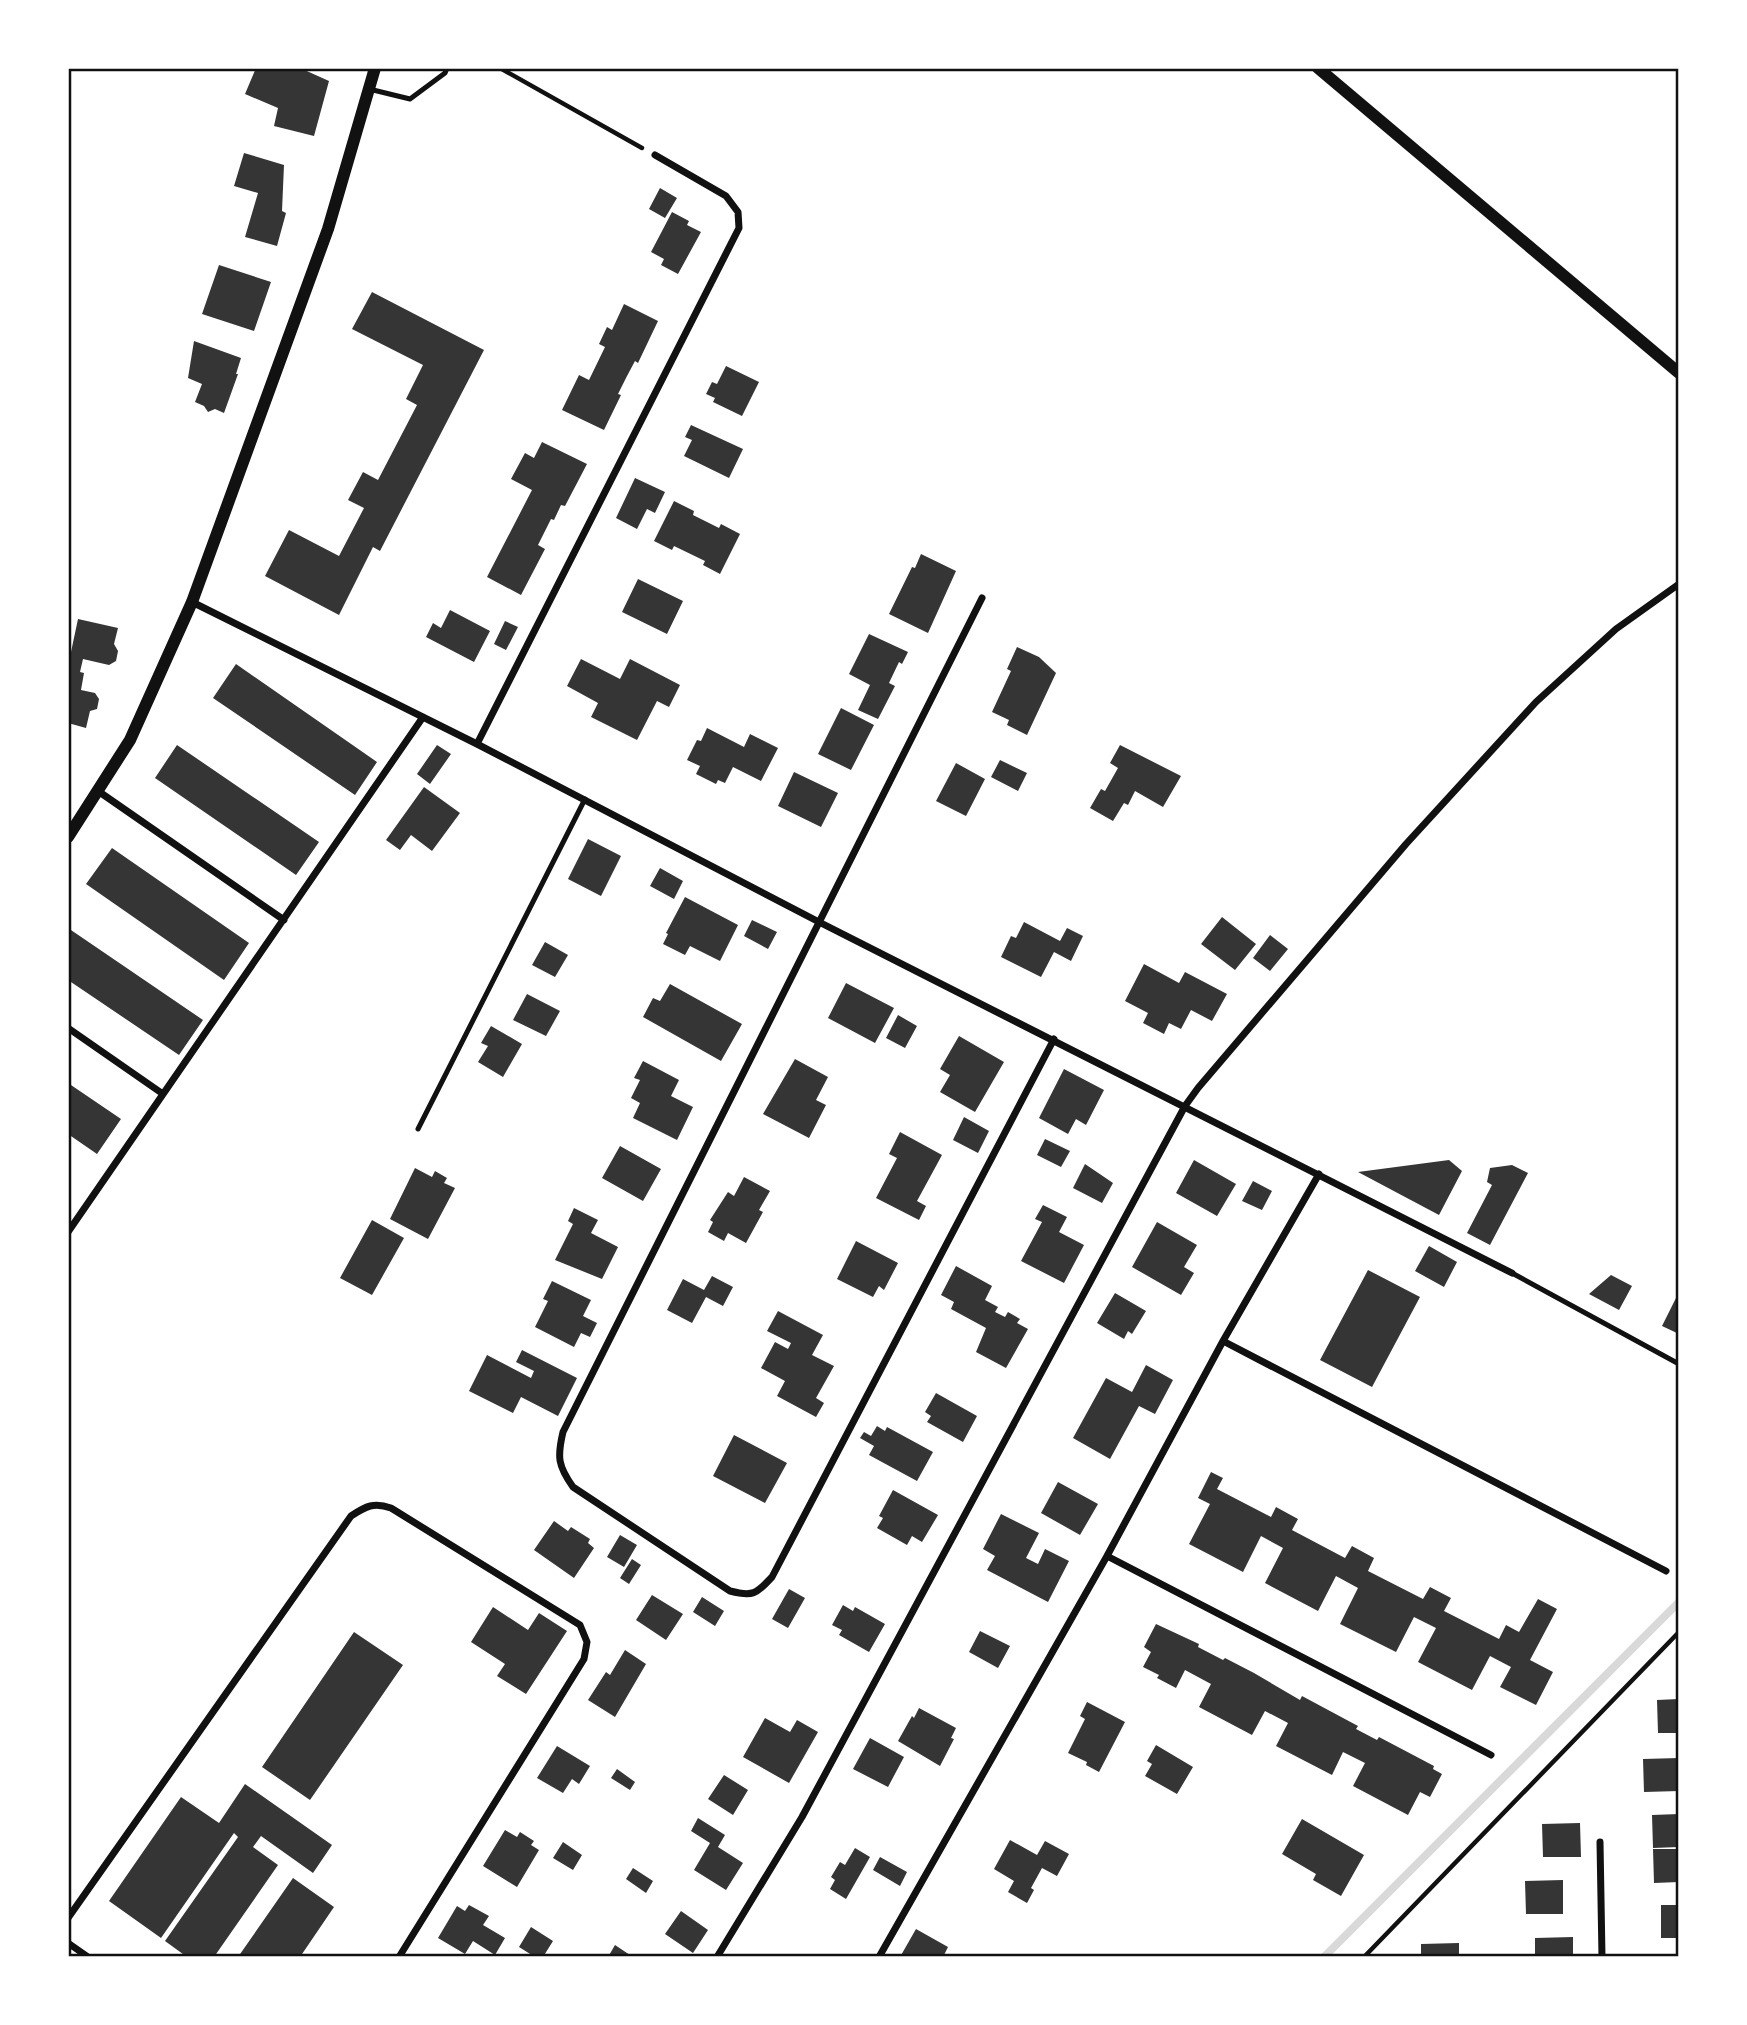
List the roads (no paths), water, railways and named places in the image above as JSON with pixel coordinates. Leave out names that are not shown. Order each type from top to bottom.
[{"type":"street","points":[[68,837],[130,740],[192,602],[328,229],[376,68]]},
{"type":"street","points":[[1318,68],[1679,373]]},
{"type":"street","points":[[477,744],[739,228],[738,212],[726,196],[655,155]]},
{"type":"street","points":[[717,1957],[802,1817],[1185,1106],[1406,845],[1536,702],[1616,629],[1679,584]]},
{"type":"street","points":[[982,598],[563,1432],[559,1451],[561,1470],[573,1487],[730,1591],[747,1595],[759,1591],[772,1577],[1054,1040]]},
{"type":"street","points":[[192,602],[477,744],[819,922],[1512,1273]]},
{"type":"street","points":[[68,1232],[423,717]]},
{"type":"street","points":[[98,791],[284,920]]},
{"type":"street","points":[[68,1028],[163,1094]]},
{"type":"street","points":[[879,1957],[1107,1556],[1223,1341],[1319,1174]]},
{"type":"street","points":[[1223,1341],[1665,1571]]},
{"type":"street","points":[[68,1918],[351,1516],[364,1507],[378,1503],[391,1508],[580,1625],[587,1642],[584,1659],[399,1957]]},
{"type":"street","points":[[1107,1556],[1491,1755]]},
{"type":"street","points":[[1600,1842],[1602,1957]]},
{"type":"street","points":[[68,1943],[88,1957]]},
{"type":"lane","points":[[369,89],[410,99],[445,73],[447,68]]},
{"type":"lane","points":[[418,1129],[585,799]]},
{"type":"lane","points":[[1512,1273],[1679,1363]]},
{"type":"waterway","points":[[1324,1957],[1679,1602]]}]
